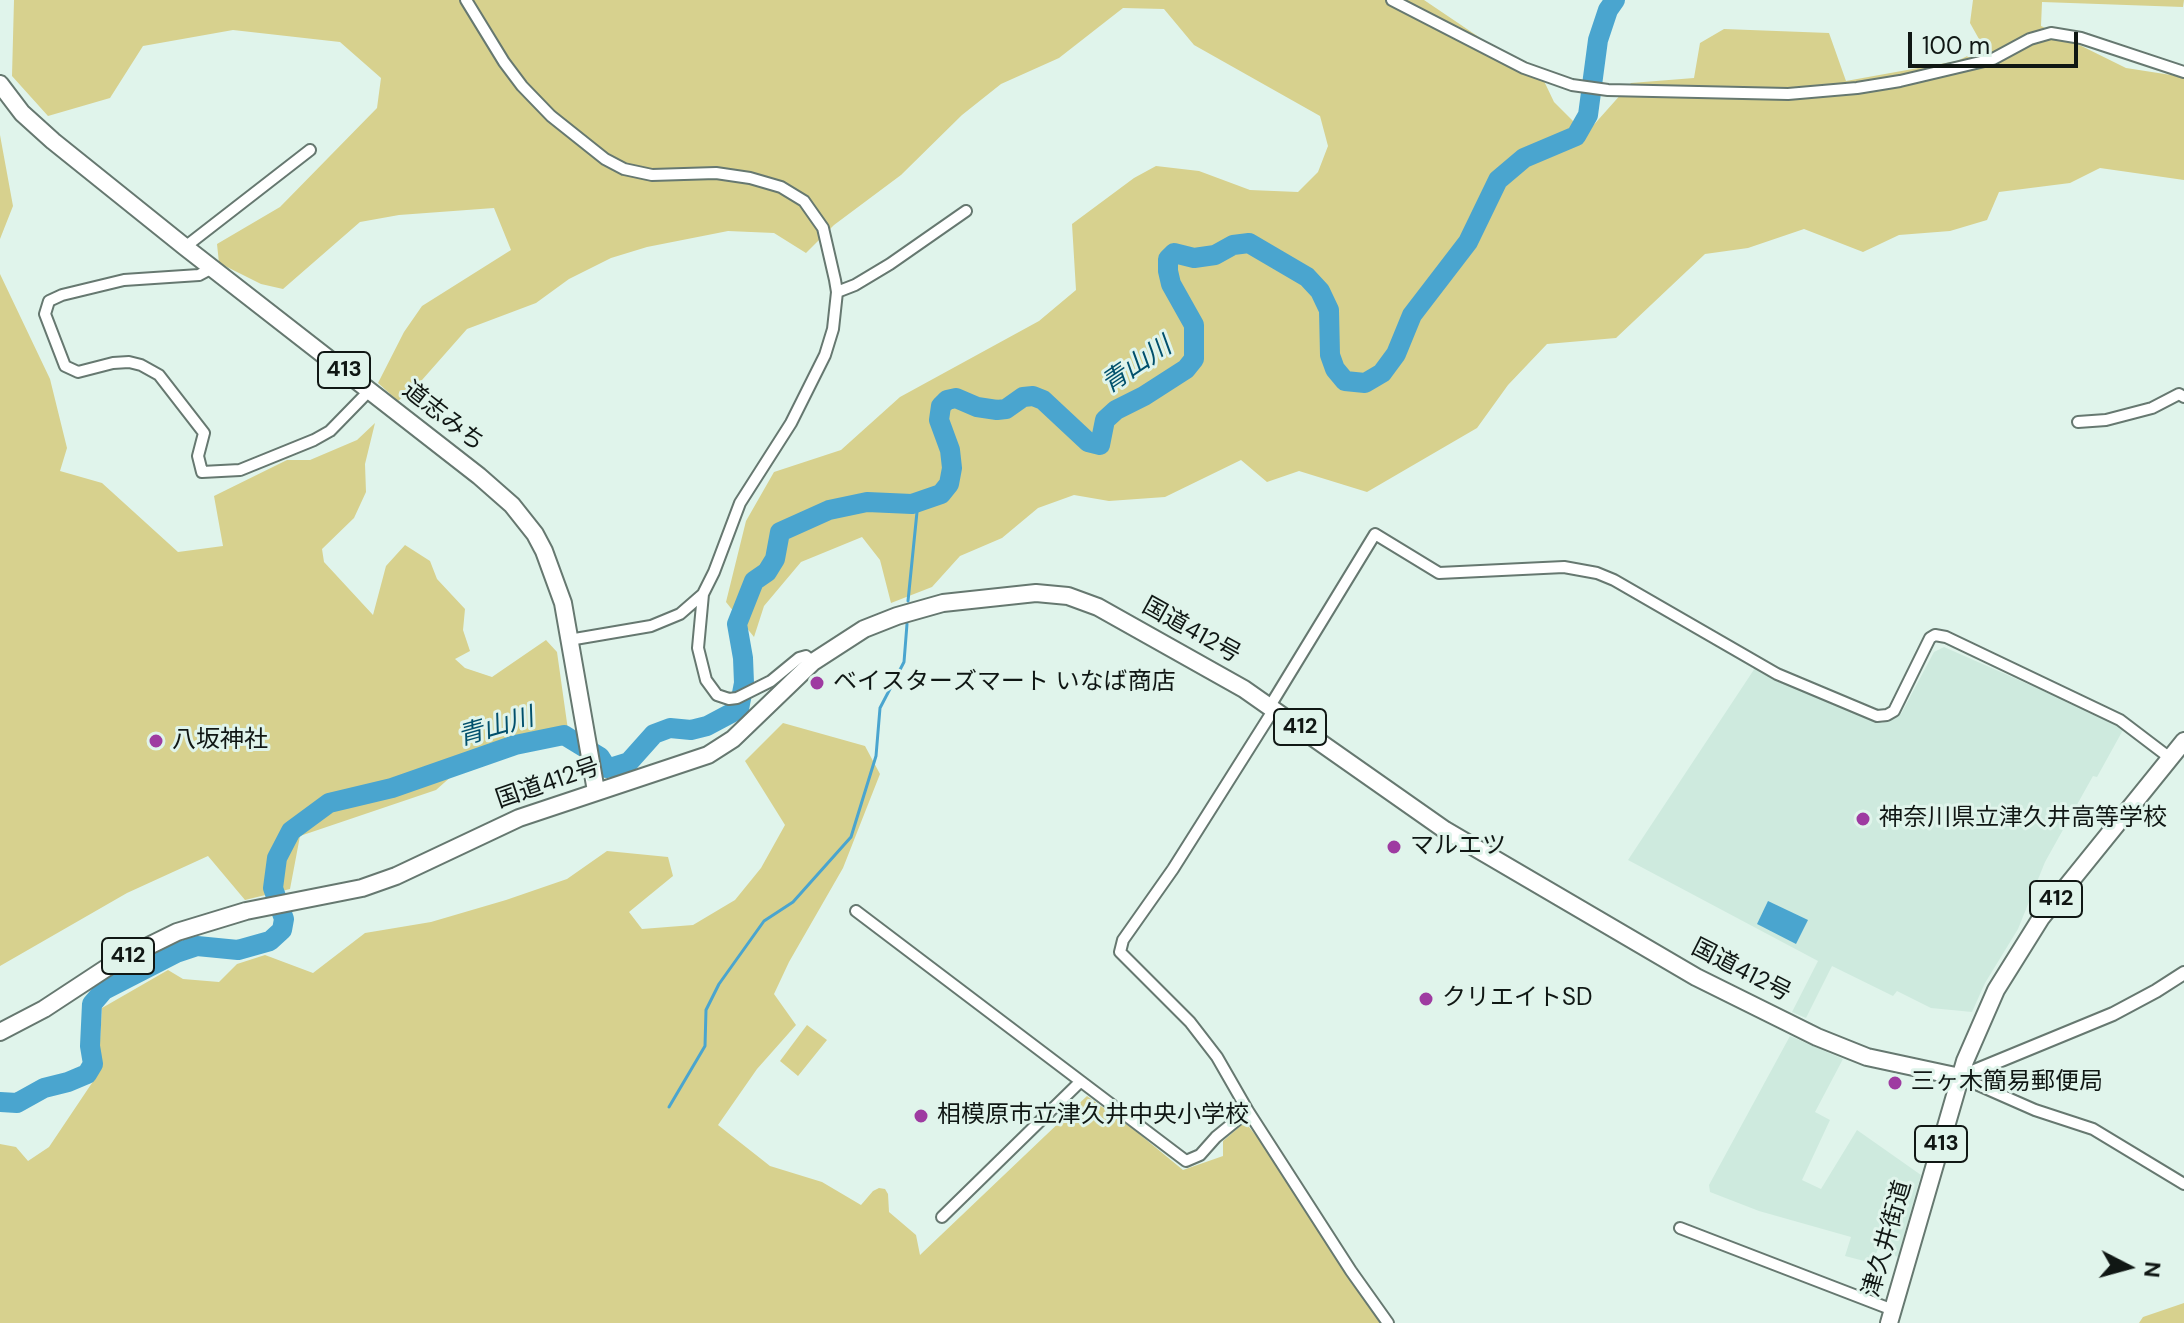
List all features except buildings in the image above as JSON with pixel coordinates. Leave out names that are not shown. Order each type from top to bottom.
[{"type":"highway","name":"道志みち","points":[[0,84],[22,113],[53,141],[479,476],[524,519],[552,568],[563,603],[596,791]]},
{"type":"highway","name":"国道412号","points":[[0,1032],[44,1009],[114,963],[177,932],[269,906],[362,888],[396,876],[519,818],[708,755],[733,739],[813,662],[864,629],[943,603],[1036,593],[1068,596],[1098,607],[1272,707],[1445,830],[1696,977],[1817,1037],[1867,1057],[1960,1077]]},
{"type":"highway","name":"412","points":[[1960,1077],[1990,1004],[2022,946],[2062,890],[2184,741]]},
{"type":"highway","name":"津久井街道","points":[[1891,1316],[1960,1077]]},
{"type":"street","points":[[466,0],[504,62],[532,97],[605,159],[624,169],[652,175],[716,173],[781,187],[804,201],[823,228],[837,292],[833,329],[825,355],[791,423],[748,487],[703,594],[698,648],[708,686],[717,695],[729,699],[761,687],[799,658],[806,656],[813,662]]},
{"type":"street","points":[[1392,0],[1514,63],[1548,77],[1608,90],[1768,94],[1857,88],[1993,59],[2030,39],[2051,33],[2081,38],[2184,72]]},
{"type":"street","points":[[185,247],[310,150]]},
{"type":"street","points":[[837,292],[890,264],[966,211]]},
{"type":"street","points":[[212,268],[199,275],[124,280],[49,301],[45,314],[65,366],[78,372],[129,362],[159,375],[204,433],[198,456],[202,472],[240,470],[314,440],[330,431],[370,390]]},
{"type":"street","points":[[2078,422],[2106,420],[2152,408],[2179,394],[2184,397]]},
{"type":"street","points":[[1388,1323],[1248,1111],[1217,1057],[1190,1022],[1120,952],[1123,940],[1173,869],[1375,534],[1439,573],[1564,567],[1597,573],[1777,674],[1877,716],[1894,711],[1930,638],[1935,635],[1946,637],[2120,720],[2170,758]]},
{"type":"street","points":[[569,640],[651,626],[680,614],[703,594]]},
{"type":"street","points":[[856,911],[1186,1161],[1200,1155],[1216,1137],[1248,1111]]},
{"type":"street","points":[[1960,1077],[2113,1014],[2184,973]]},
{"type":"street","points":[[1960,1077],[2035,1110],[2093,1129],[2184,1184]]},
{"type":"street","points":[[942,1217],[1080,1082]]},
{"type":"street","points":[[1680,1228],[1891,1316]]},
{"type":"shaded area","points":[[14,0],[1424,0],[1544,81],[1554,102],[1574,122],[1574,147],[1631,83],[1694,78],[1700,43],[1724,29],[1829,33],[1846,81],[1957,61],[1984,48],[1970,23],[1973,0],[2184,0],[2183,7],[2042,2],[2041,26],[2126,68],[2184,77],[2184,180],[2100,168],[2070,183],[1999,192],[1987,220],[1950,231],[1899,235],[1863,252],[1804,229],[1748,248],[1705,254],[1616,338],[1547,344],[1508,385],[1477,428],[1367,492],[1299,471],[1267,482],[1241,460],[1165,497],[1109,501],[1074,495],[1038,508],[1002,538],[960,556],[932,587],[891,603],[880,560],[862,537],[801,562],[764,606],[754,637],[726,602],[746,521],[774,472],[841,450],[900,397],[1039,321],[1076,290],[1072,224],[1134,178],[1156,166],[1199,171],[1250,190],[1298,192],[1318,172],[1328,146],[1320,116],[1194,45],[1164,9],[1123,8],[1059,58],[1001,84],[962,115],[901,175],[834,225],[806,253],[774,233],[728,231],[647,247],[611,258],[569,279],[536,303],[467,329],[422,380],[398,401],[378,383],[404,332],[422,306],[511,250],[494,208],[399,215],[360,222],[283,289],[261,284],[219,263],[217,244],[280,207],[377,108],[381,78],[340,42],[233,30],[143,46],[110,98],[48,116],[12,76]]},
{"type":"shaded area","points":[[0,135],[13,206],[0,239]]},
{"type":"shaded area","points":[[0,274],[50,379],[67,448],[60,471],[102,483],[178,552],[223,546],[214,496],[287,460],[310,460],[357,440],[375,423],[365,464],[366,492],[354,518],[322,549],[324,562],[373,615],[386,566],[405,545],[430,561],[437,579],[465,609],[463,630],[470,651],[455,659],[465,668],[492,677],[546,640],[557,652],[568,730],[479,752],[436,790],[300,836],[290,889],[245,900],[208,856],[127,893],[0,966]]},
{"type":"shaded area","name":"神奈川県立津久井高等学校","points":[[1944,647],[2123,726],[2123,730],[2097,777],[2093,776],[2045,862],[2018,929],[1985,983],[1972,1012],[1931,1008],[1897,991],[1893,996],[1832,966],[1806,1018],[1792,1012],[1818,961],[1628,860],[1755,668],[1774,680],[1882,723],[1901,714],[1934,652]]},
{"type":"shaded area","points":[[783,723],[865,746],[880,774],[843,868],[774,994],[796,1025],[757,1069],[718,1125],[770,1166],[822,1182],[861,1205],[873,1191],[885,1189],[889,1212],[916,1235],[920,1255],[1087,1096],[1183,1170],[1223,1156],[1223,1141],[1245,1122],[1269,1152],[1380,1323],[0,1323],[0,1144],[16,1147],[28,1161],[49,1147],[98,1074],[102,1008],[168,970],[183,979],[219,982],[237,964],[265,955],[313,973],[365,933],[431,922],[506,900],[567,879],[607,851],[668,857],[673,876],[629,912],[642,929],[693,925],[735,900],[761,868],[785,825],[745,761]]},
{"type":"shaded area","points":[[807,1025],[827,1040],[798,1076],[780,1061]]},
{"type":"shaded area","points":[[1790,1036],[1843,1059],[1815,1112],[1830,1120],[1802,1180],[1821,1189],[1857,1130],[1921,1175],[1898,1257],[1878,1249],[1872,1263],[1845,1256],[1851,1237],[1759,1211],[1710,1192],[1709,1185]]},
{"type":"shaded area","points":[[2184,1303],[2184,1323],[2139,1323],[2143,1317]]},
{"type":"water","points":[[1768,901],[1808,920],[1796,944],[1757,924]]},
{"type":"waterway","name":"青山川","points":[[0,1102],[17,1103],[44,1088],[87,1074],[93,1064],[90,1046],[92,1004],[104,990],[176,953],[197,946],[238,950],[270,941],[282,930],[284,919],[273,888],[277,858],[291,831],[329,803],[392,788],[515,745],[564,735],[600,757],[607,768],[613,767],[629,762],[654,734],[670,728],[691,730],[707,726],[739,709],[744,683],[737,624],[754,581],[767,572],[775,559],[780,532],[829,510],[867,502],[912,504],[941,494],[949,484],[952,468],[950,450],[939,420],[941,406],[947,400],[956,398],[977,407],[997,410],[1006,409],[1023,397],[1033,396],[1043,400],[1088,442],[1100,445],[1105,420],[1116,410],[1186,369],[1194,359],[1194,325],[1171,284],[1168,271],[1168,259],[1174,253],[1194,258],[1215,255],[1233,245],[1249,243],[1307,277],[1320,291],[1329,310],[1330,355],[1335,369],[1345,381],[1365,383],[1382,373],[1396,354],[1412,315],[1468,242],[1498,180],[1524,158],[1576,136],[1588,115],[1598,40],[1608,10],[1615,0]]},
{"type":"waterway","points":[[908,601],[918,502]]},
{"type":"waterway","points":[[669,1107],[705,1046],[706,1010],[719,984],[764,921],[793,902],[851,837],[876,756],[880,708],[904,662],[907,624]]},
{"type":"place","name":"ベイスターズマート いなば商店","points":[[817,683]]},
{"type":"place","name":"八坂神社","points":[[156,741]]},
{"type":"place","name":"神奈川県立津久井高等学校","points":[[1863,819]]},
{"type":"place","name":"マルエツ","points":[[1394,847]]},
{"type":"place","name":"クリエイトSD","points":[[1426,999]]},
{"type":"place","name":"三ヶ木簡易郵便局","points":[[1895,1083]]},
{"type":"place","name":"相模原市立津久井中央小学校","points":[[921,1116]]}]
